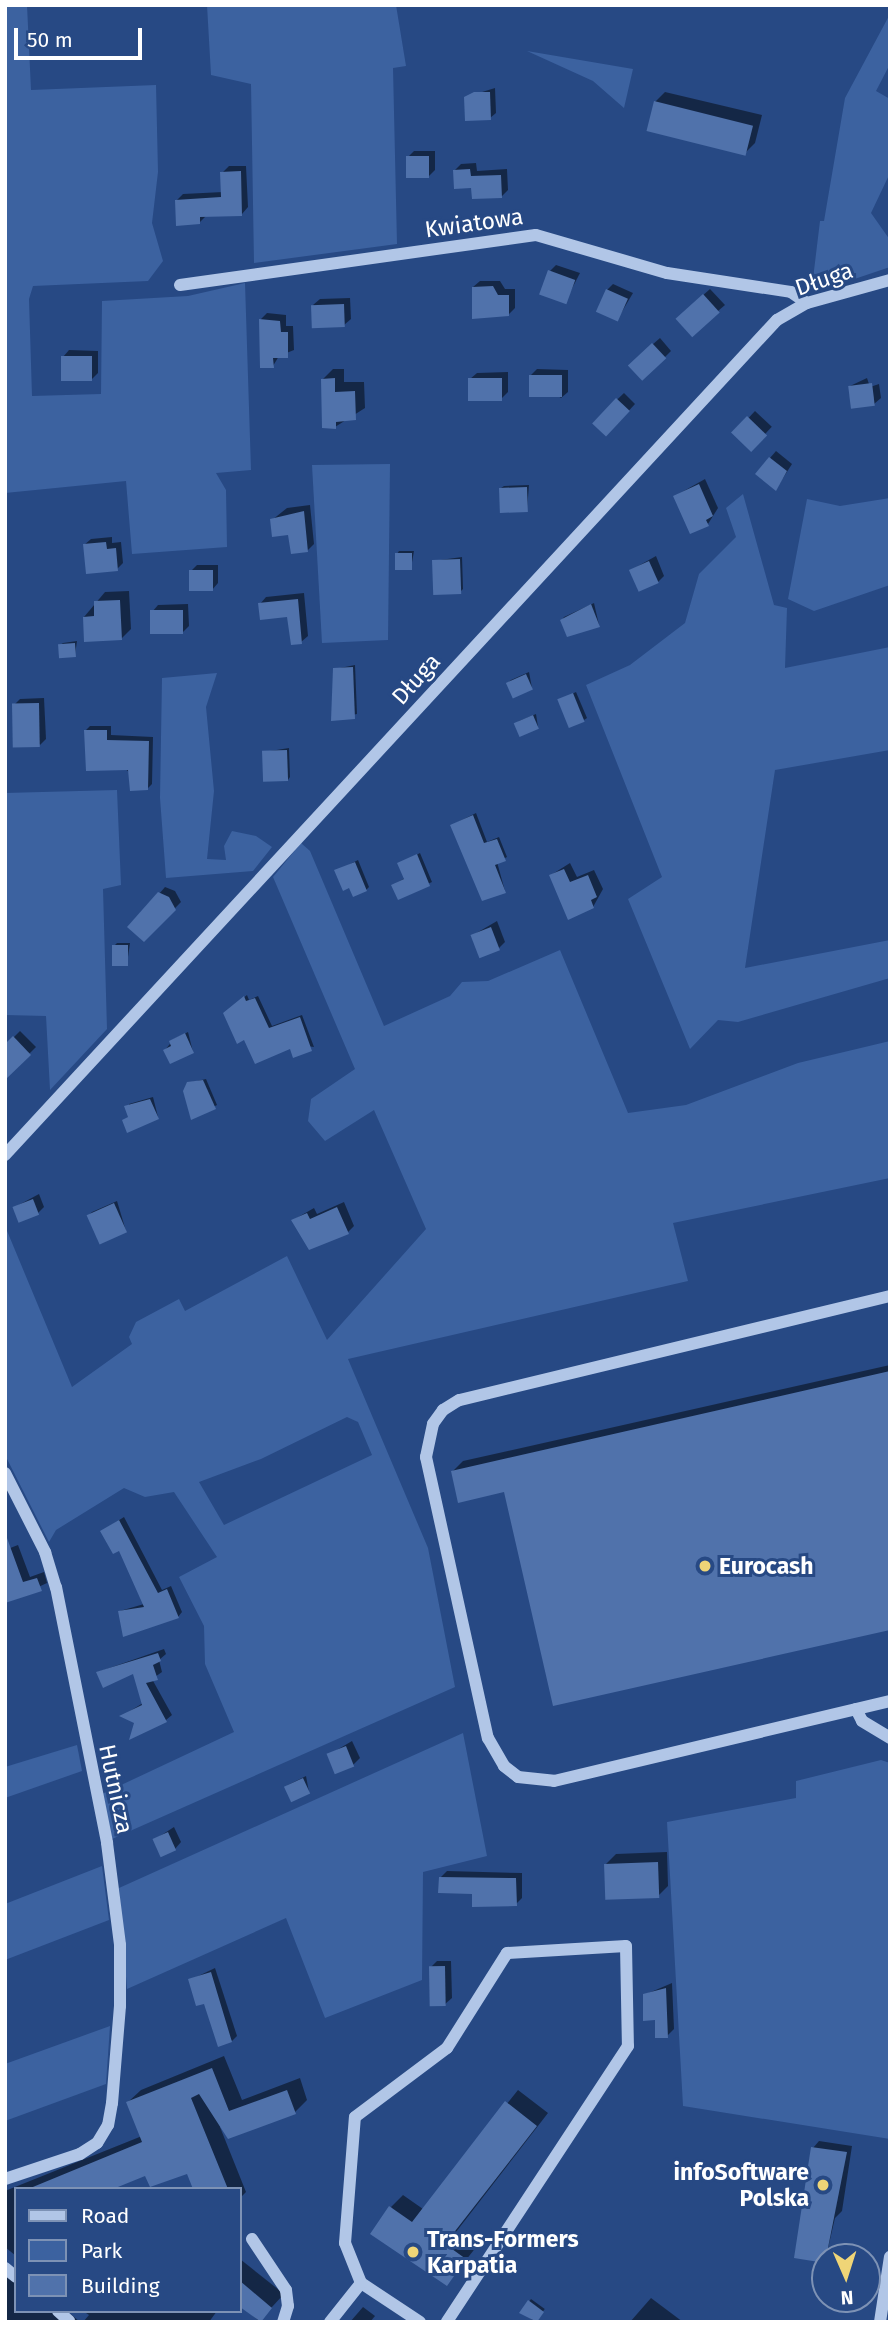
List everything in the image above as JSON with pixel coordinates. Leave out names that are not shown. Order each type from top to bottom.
[{"type":"street","name":"Kwiatowa","points":[[180,285],[536,235],[667,274],[791,292],[807,303]]},
{"type":"street","name":"Długa","points":[[5,1156],[777,320],[807,303],[890,280]]},
{"type":"street","points":[[890,1296],[459,1400],[443,1410],[427,1438],[426,1457],[488,1738],[504,1766],[518,1777],[554,1781],[890,1701]]},
{"type":"street","name":"Hutnicza","points":[[5,1473],[45,1552],[56,1587],[107,1843],[120,1957],[120,2007],[108,2125],[97,2143],[80,2154],[5,2179]]},
{"type":"street","points":[[856,1709],[862,1721],[890,1738]]},
{"type":"street","points":[[420,2322],[360,2283],[345,2243],[355,2117],[447,2048],[507,1953],[626,1946],[628,2046],[447,2322]]},
{"type":"street","points":[[252,2239],[286,2290],[288,2306],[282,2322]]},
{"type":"street","points":[[880,2322],[890,2257]]},
{"type":"street","points":[[330,2322],[360,2283]]},
{"type":"green space","points":[[5,5],[27,5],[31,90],[156,85],[158,172],[152,223],[163,261],[148,281],[33,286],[29,299],[32,396],[101,394],[102,301],[188,296],[245,283],[251,470],[216,473],[226,490],[227,547],[132,554],[126,481],[5,493]]},
{"type":"green space","points":[[207,5],[396,5],[406,66],[393,68],[397,244],[254,263],[251,84],[211,75]]},
{"type":"green space","points":[[890,14],[890,64],[876,91],[890,99],[890,173],[871,213],[890,240],[890,267],[816,292],[812,287],[820,221],[824,221],[845,98]]},
{"type":"green space","points":[[527,51],[633,69],[624,108],[593,81]]},
{"type":"green space","points":[[390,464],[388,640],[322,643],[312,465]]},
{"type":"green space","points":[[743,494],[774,605],[787,608],[785,668],[890,647],[890,750],[775,770],[745,968],[890,940],[890,978],[738,1022],[718,1020],[690,1049],[628,899],[662,877],[586,685],[630,665],[685,623],[699,574],[736,537],[726,508]]},
{"type":"green space","points":[[890,498],[890,585],[814,611],[788,599],[807,499],[840,506]]},
{"type":"green space","points":[[217,673],[206,707],[214,791],[207,859],[226,860],[224,846],[232,831],[256,836],[272,847],[253,871],[166,878],[160,798],[162,678]]},
{"type":"green space","points":[[117,790],[121,885],[103,889],[107,1029],[50,1090],[46,1016],[5,1015],[5,793]]},
{"type":"green space","points":[[301,843],[310,851],[384,1026],[450,996],[462,982],[488,981],[560,950],[628,1113],[686,1105],[798,1063],[890,1041],[890,1178],[673,1223],[688,1281],[348,1359],[428,1548],[455,1687],[112,1839],[102,1794],[234,1732],[205,1664],[204,1626],[179,1577],[217,1557],[174,1492],[145,1497],[124,1488],[56,1530],[49,1542],[5,1455],[5,1226],[72,1387],[132,1344],[129,1337],[136,1322],[179,1299],[185,1311],[287,1256],[327,1340],[426,1229],[374,1110],[325,1141],[308,1121],[311,1099],[355,1069],[273,877]],"holes":[[[347,1417],[358,1422],[372,1455],[224,1525],[199,1482],[261,1459]]]},
{"type":"green space","points":[[463,1733],[487,1856],[423,1872],[422,1980],[325,2018],[286,1918],[127,1989],[119,1888]]},
{"type":"green space","points":[[77,1745],[82,1771],[5,1798],[5,1767]]},
{"type":"green space","points":[[881,1760],[890,1763],[890,2139],[683,2106],[667,1822],[796,1798],[796,1781]]},
{"type":"green space","points":[[102,1866],[109,1920],[5,1960],[5,1904]]},
{"type":"green space","points":[[110,2026],[106,2084],[5,2121],[5,2064]]},
{"type":"building","points":[[474,92],[490,92],[491,120],[465,121],[464,97]]},
{"type":"building","points":[[654,101],[753,126],[745,156],[647,131]]},
{"type":"building","points":[[406,156],[429,156],[429,178],[406,178]]},
{"type":"building","points":[[470,169],[471,176],[501,175],[502,198],[472,199],[471,188],[454,189],[453,170]]},
{"type":"building","points":[[241,171],[242,216],[200,217],[200,224],[176,226],[175,200],[221,197],[220,172]]},
{"type":"building","points":[[548,270],[575,280],[566,304],[539,294]]},
{"type":"building","points":[[493,286],[498,295],[509,295],[509,316],[472,319],[472,287]]},
{"type":"building","points":[[606,289],[628,299],[618,322],[596,312]]},
{"type":"building","points":[[703,294],[720,313],[692,337],[676,319]]},
{"type":"building","points":[[344,304],[345,327],[312,328],[311,305]]},
{"type":"building","points":[[259,319],[280,321],[281,332],[288,332],[288,358],[273,358],[274,368],[260,368]]},
{"type":"building","points":[[652,343],[666,358],[642,381],[628,366]]},
{"type":"building","points":[[61,356],[92,356],[92,381],[61,381]]},
{"type":"building","points":[[529,375],[562,375],[562,397],[529,397]]},
{"type":"building","points":[[335,378],[335,392],[355,391],[356,420],[336,422],[336,429],[322,428],[321,379]]},
{"type":"building","points":[[468,378],[502,378],[502,401],[468,401]]},
{"type":"building","points":[[872,383],[875,406],[851,409],[848,386]]},
{"type":"building","points":[[616,398],[630,411],[606,437],[592,424]]},
{"type":"building","points":[[747,416],[767,435],[751,452],[731,433]]},
{"type":"building","points":[[769,457],[787,471],[776,491],[755,474]]},
{"type":"building","points":[[699,484],[713,516],[706,520],[709,526],[690,534],[673,496]]},
{"type":"building","points":[[527,487],[528,512],[500,513],[499,488]]},
{"type":"building","points":[[304,511],[308,552],[291,554],[288,535],[272,537],[270,519]]},
{"type":"building","points":[[106,542],[107,549],[116,548],[118,571],[86,574],[83,544]]},
{"type":"building","points":[[395,553],[412,553],[412,570],[395,570]]},
{"type":"building","points":[[460,559],[461,594],[433,595],[432,560]]},
{"type":"building","points":[[649,561],[659,583],[639,592],[629,570]]},
{"type":"building","points":[[189,570],[213,570],[213,591],[189,591]]},
{"type":"building","points":[[298,599],[302,644],[291,645],[287,617],[260,620],[258,603]]},
{"type":"building","points":[[120,600],[122,640],[84,642],[83,617],[94,616],[94,601]]},
{"type":"building","points":[[591,604],[600,627],[567,637],[560,620]]},
{"type":"building","points":[[150,610],[183,610],[183,634],[150,634]]},
{"type":"building","points":[[75,643],[76,657],[59,658],[58,644]]},
{"type":"building","points":[[353,667],[355,719],[331,721],[333,668]]},
{"type":"building","points":[[526,674],[533,690],[513,698],[506,683]]},
{"type":"building","points":[[573,693],[585,722],[569,728],[557,699]]},
{"type":"building","points":[[12,703],[39,703],[40,747],[13,747]]},
{"type":"building","points":[[533,715],[539,729],[520,737],[514,723]]},
{"type":"building","points":[[84,730],[107,730],[107,740],[149,741],[148,790],[130,791],[128,770],[86,771]]},
{"type":"building","points":[[287,750],[288,781],[263,782],[262,751]]},
{"type":"building","points":[[473,815],[484,843],[497,839],[506,861],[495,865],[506,893],[482,901],[450,825]]},
{"type":"building","points":[[417,854],[430,886],[398,900],[391,885],[404,879],[397,863]]},
{"type":"building","points":[[355,862],[367,891],[353,897],[349,888],[343,891],[334,870]]},
{"type":"building","points":[[564,869],[570,882],[588,875],[597,897],[591,900],[594,908],[568,920],[549,875]]},
{"type":"building","points":[[158,892],[169,897],[176,910],[144,942],[127,927]]},
{"type":"building","points":[[491,927],[500,950],[479,958],[470,935]]},
{"type":"building","points":[[112,945],[128,945],[128,966],[112,966]]},
{"type":"building","points":[[244,996],[246,1001],[255,998],[269,1028],[300,1017],[312,1051],[293,1058],[290,1049],[255,1064],[244,1040],[237,1044],[223,1013]]},
{"type":"building","points":[[185,1033],[194,1053],[170,1064],[163,1050],[171,1046],[169,1041]]},
{"type":"building","points":[[13,1036],[31,1055],[5,1080],[5,1044]]},
{"type":"building","points":[[203,1080],[216,1109],[191,1120],[183,1091],[187,1082]]},
{"type":"building","points":[[150,1099],[159,1119],[127,1133],[122,1120],[128,1117],[124,1106]]},
{"type":"building","points":[[33,1199],[39,1215],[19,1223],[12,1207]]},
{"type":"building","points":[[114,1203],[127,1232],[100,1244],[87,1215]]},
{"type":"building","points":[[337,1207],[349,1234],[309,1250],[291,1220],[307,1213],[310,1219]]},
{"type":"building","name":"Eurocash","points":[[890,1371],[890,1630],[553,1706],[504,1492],[458,1503],[451,1471]]},
{"type":"building","points":[[119,1520],[158,1593],[167,1589],[179,1618],[123,1637],[118,1611],[144,1607],[119,1551],[113,1554],[100,1531]]},
{"type":"building","points":[[7,1538],[23,1582],[37,1578],[42,1591],[5,1603]]},
{"type":"building","points":[[158,1653],[161,1661],[153,1665],[158,1680],[146,1683],[167,1722],[129,1740],[134,1723],[119,1716],[142,1705],[133,1674],[103,1688],[96,1672]]},
{"type":"building","points":[[346,1746],[354,1766],[335,1774],[327,1754]]},
{"type":"building","points":[[303,1778],[310,1793],[291,1802],[284,1787]]},
{"type":"building","points":[[168,1832],[176,1850],[161,1857],[152,1839]]},
{"type":"building","points":[[658,1862],[659,1898],[605,1900],[604,1864]]},
{"type":"building","points":[[439,1877],[516,1878],[517,1906],[472,1907],[472,1894],[438,1893]]},
{"type":"building","points":[[429,1966],[445,1966],[446,2006],[430,2006]]},
{"type":"building","points":[[211,1972],[232,2042],[218,2047],[204,2004],[196,2006],[188,1979]]},
{"type":"building","points":[[666,1988],[668,2038],[655,2038],[655,2020],[643,2021],[643,1994]]},
{"type":"building","points":[[212,2068],[229,2111],[287,2090],[296,2114],[228,2139],[199,2094],[191,2098],[227,2187],[192,2187],[187,2174],[150,2187],[145,2176],[118,2187],[33,2187],[142,2142],[126,2102]]},
{"type":"building","points":[[505,2101],[537,2126],[445,2244],[466,2259],[447,2286],[370,2234],[389,2206],[412,2222]]},
{"type":"building","name":"infoSoftware Polska","points":[[811,2147],[847,2152],[829,2243],[811,2243],[811,2261],[794,2258]]},
{"type":"building","points":[[242,2283],[272,2308],[261,2322],[242,2308]]},
{"type":"building","points":[[528,2300],[544,2312],[537,2322],[519,2313]]},
{"type":"place","name":"Eurocash","points":[[705,1566]]},
{"type":"place","name":"infoSoftware Polska","points":[[823,2185]]},
{"type":"place","name":"Trans-Formers Karpatia","points":[[413,2252]]}]
